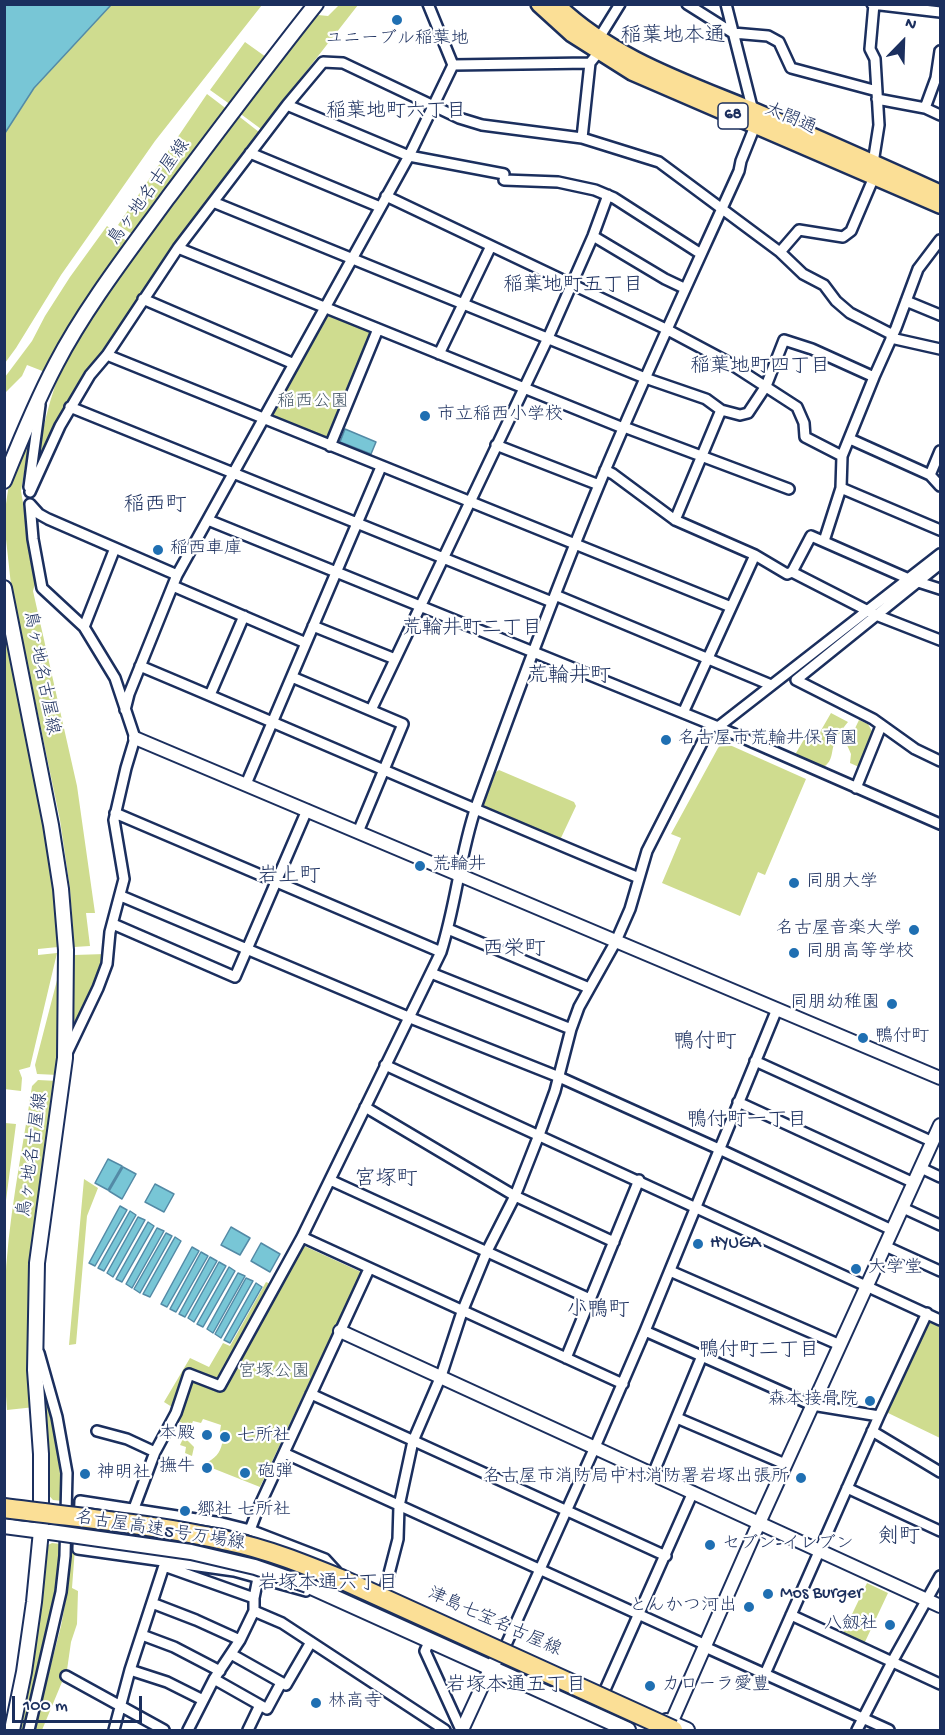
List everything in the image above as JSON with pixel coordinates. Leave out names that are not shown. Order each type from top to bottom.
[{"type":"highway","name":"名古屋高速5号万場線","points":[[4,1508],[194,1534],[228,1540],[286,1557],[671,1728]]},
{"type":"highway","name":"名古屋高速5号万場線","points":[[4,1521],[194,1546],[283,1569],[336,1590],[644,1731]]},
{"type":"main road","name":"鳥ヶ地名古屋線","points":[[4,481],[26,427],[56,364],[76,330],[137,241],[316,4]]},
{"type":"main road","points":[[295,30],[322,4]]},
{"type":"main road","name":"太閤通","points":[[539,4],[596,52],[619,51],[754,118],[873,170],[940,205]]},
{"type":"main road","name":"太閤通","points":[[556,4],[577,23],[596,52]]},
{"type":"main road","name":"太閤通","points":[[873,170],[940,193]]},
{"type":"main road","name":"鳥ヶ地名古屋線","points":[[4,588],[47,803],[61,889],[66,950],[65,1058],[37,1263],[35,1342],[44,1507],[34,1602],[24,1672],[12,1731]]},
{"type":"main road","name":"津島七宝名古屋線","points":[[4,1502],[230,1535],[288,1552],[336,1571],[604,1692],[671,1728],[687,1731]]},
{"type":"main road","points":[[4,1526],[191,1552],[255,1567],[323,1592],[491,1667],[608,1726],[628,1731]]},
{"type":"street","points":[[125,710],[129,694],[177,575],[409,156],[453,65],[428,4]]},
{"type":"street","points":[[582,138],[596,52],[620,4]]},
{"type":"street","points":[[687,4],[733,33],[768,36],[779,42],[791,68],[926,108],[940,115]]},
{"type":"street","points":[[129,1511],[176,1413],[189,1374],[220,1386],[302,1237],[441,952],[475,810],[533,652],[623,427],[684,288],[739,171],[754,118],[726,4]]},
{"type":"street","points":[[780,252],[799,230],[843,237],[851,231],[873,170],[878,132],[875,59],[870,50],[873,5],[940,12]]},
{"type":"street","points":[[926,108],[936,78],[940,51]]},
{"type":"street","points":[[453,65],[596,52]]},
{"type":"street","points":[[30,492],[70,407],[143,299],[178,248],[250,153],[323,62],[343,63],[459,118],[482,125],[582,138],[659,162],[780,252],[803,274],[824,285],[836,301],[850,313],[892,337],[940,349]]},
{"type":"street","points":[[287,105],[409,156],[504,177],[558,182],[595,190],[608,195],[701,254]]},
{"type":"street","points":[[250,153],[380,207]]},
{"type":"street","points":[[371,710],[548,338],[593,236],[608,195]]},
{"type":"street","points":[[386,196],[666,329],[726,361],[797,407],[804,423],[805,437],[842,456]]},
{"type":"street","points":[[213,202],[645,378],[706,399],[721,410],[740,415],[748,412],[766,386],[784,340],[812,349],[874,377]]},
{"type":"street","points":[[593,236],[684,288]]},
{"type":"street","points":[[824,541],[841,488],[842,456],[918,269],[937,253],[940,240]]},
{"type":"street","points":[[439,354],[491,246]]},
{"type":"street","points":[[178,248],[623,427],[789,489]]},
{"type":"street","points":[[143,299],[294,364]]},
{"type":"street","points":[[906,301],[940,315]]},
{"type":"street","points":[[330,446],[378,329]]},
{"type":"street","points":[[107,355],[731,607]]},
{"type":"street","points":[[41,397],[29,482],[42,588],[84,627],[115,678],[135,738],[115,813],[114,828],[122,858],[124,879],[113,924],[107,964],[65,1058]]},
{"type":"street","points":[[70,407],[442,560],[554,599],[708,658],[771,685]]},
{"type":"street","points":[[675,520],[721,410]]},
{"type":"street","points":[[850,439],[930,475],[940,486]]},
{"type":"street","points":[[496,445],[599,485]]},
{"type":"street","points":[[930,475],[940,451]]},
{"type":"street","points":[[246,784],[381,467]]},
{"type":"street","points":[[605,470],[675,520],[755,555],[787,574],[792,572],[872,613],[940,640]]},
{"type":"street","points":[[841,488],[940,530]]},
{"type":"street","points":[[30,504],[39,514],[48,519],[177,575]]},
{"type":"street","points":[[208,520],[716,726],[940,824]]},
{"type":"street","points":[[792,572],[811,536],[909,579],[940,589]]},
{"type":"street","points":[[84,627],[115,548]]},
{"type":"street","points":[[940,554],[796,680],[873,719],[915,749],[940,761]]},
{"type":"street","points":[[683,713],[755,555]]},
{"type":"street","points":[[384,1593],[398,1539],[399,1506],[413,1441],[441,1376],[462,1312],[487,1251],[514,1196],[539,1135],[559,1077],[571,1029],[589,988],[616,941],[630,909],[647,851],[702,743],[716,726],[813,653],[920,581],[940,564]]},
{"type":"street","points":[[173,586],[306,643]]},
{"type":"street","points":[[210,695],[244,616]]},
{"type":"street","points":[[313,626],[395,658]]},
{"type":"street","points":[[140,666],[639,878]]},
{"type":"street","points":[[292,677],[403,724],[358,832]]},
{"type":"street","points":[[856,788],[881,726]]},
{"type":"street","points":[[135,738],[940,1078]]},
{"type":"street","points":[[113,924],[235,977],[307,810]]},
{"type":"street","points":[[115,813],[441,952]]},
{"type":"street","points":[[121,896],[408,1017],[559,1077],[892,1230]]},
{"type":"street","points":[[448,929],[589,988]]},
{"type":"street","points":[[430,974],[571,1029]]},
{"type":"street","points":[[461,1731],[491,1667],[505,1647],[565,1511],[596,1448],[777,1009]]},
{"type":"street","points":[[671,1728],[785,1464],[938,1132],[755,1061]]},
{"type":"street","points":[[385,1065],[940,1320]]},
{"type":"street","points":[[738,1102],[914,1184]]},
{"type":"street","points":[[365,1107],[514,1196],[614,1242]]},
{"type":"street","points":[[921,1168],[940,1177]]},
{"type":"street","points":[[330,1180],[590,1299]]},
{"type":"street","points":[[566,1358],[639,1180]]},
{"type":"street","points":[[903,1208],[940,1225]]},
{"type":"street","points":[[302,1237],[622,1384]]},
{"type":"street","points":[[885,1246],[940,1271]]},
{"type":"street","points":[[250,1530],[369,1269]]},
{"type":"street","points":[[670,1270],[840,1345]]},
{"type":"street","points":[[765,1674],[872,1431],[927,1313]]},
{"type":"street","points":[[340,1331],[940,1606]]},
{"type":"street","points":[[645,1331],[812,1405],[879,1416]]},
{"type":"street","points":[[29,1731],[61,1592],[65,1556],[67,1482],[63,1443],[35,1342]]},
{"type":"street","points":[[653,1474],[702,1356]]},
{"type":"street","points":[[311,1394],[666,1556]]},
{"type":"street","points":[[677,1418],[785,1464]]},
{"type":"street","points":[[97,1431],[127,1439],[156,1452]]},
{"type":"street","points":[[872,1431],[940,1472]]},
{"type":"street","points":[[284,1452],[889,1731]]},
{"type":"street","points":[[847,1488],[940,1530]]},
{"type":"street","points":[[604,1692],[693,1492]]},
{"type":"street","points":[[323,1592],[313,1593],[234,1571],[78,1549],[80,1502],[222,1523],[250,1530],[325,1559],[336,1571]]},
{"type":"street","points":[[114,1731],[130,1670],[180,1517]]},
{"type":"street","points":[[165,1563],[254,1598]]},
{"type":"street","points":[[857,1731],[940,1576]]},
{"type":"street","points":[[188,1731],[254,1611],[258,1578]]},
{"type":"street","points":[[152,1603],[240,1640]]},
{"type":"street","points":[[254,1611],[282,1623],[445,1731]]},
{"type":"street","points":[[791,1615],[940,1684]]},
{"type":"street","points":[[142,1635],[174,1647],[267,1709],[282,1683]]},
{"type":"street","points":[[430,1640],[425,1651],[461,1731]]},
{"type":"street","points":[[231,1654],[286,1685],[311,1642]]},
{"type":"street","points":[[130,1670],[167,1682],[203,1700]]},
{"type":"street","points":[[66,1676],[164,1731]]},
{"type":"street","points":[[248,1731],[260,1705]]},
{"type":"green space","points":[[111,5],[262,5],[155,141],[61,275],[5,363],[5,133],[34,88]]},
{"type":"green space","points":[[339,5],[358,5],[261,129],[238,112],[299,33],[318,15],[328,16]]},
{"type":"green space","points":[[245,42],[266,57],[231,105],[210,90]]},
{"type":"green space","points":[[207,94],[228,110],[135,236],[118,225]]},
{"type":"green space","points":[[236,114],[259,132],[170,254],[83,380],[51,432],[35,470],[50,401],[65,361],[76,340],[130,259]]},
{"type":"green space","points":[[107,226],[129,243],[45,372],[27,365],[22,376],[5,393],[5,377],[32,341],[70,277]]},
{"type":"green space","name":"稲西公園","points":[[331,314],[371,330],[373,334],[330,439],[326,441],[274,420],[272,415],[327,315]]},
{"type":"green space","points":[[33,420],[21,491],[36,580],[33,591],[77,786],[95,913],[86,913],[90,946],[74,947],[70,889],[60,820],[11,585],[5,530],[9,483]]},
{"type":"green space","points":[[4,615],[34,764],[62,932],[58,947],[38,949],[38,955],[57,953],[30,1067],[19,1070],[22,1078],[21,1091],[4,1089]]},
{"type":"green space","points":[[831,713],[848,722],[836,738],[830,759],[824,767],[796,753],[806,736],[816,739]]},
{"type":"green space","points":[[859,720],[868,724],[873,733],[859,767],[850,763],[851,754],[847,745]]},
{"type":"green space","points":[[723,742],[806,779],[765,875],[758,872],[740,916],[662,883],[681,838],[671,834]]},
{"type":"green space","points":[[499,770],[574,802],[576,806],[560,840],[483,806],[496,772]]},
{"type":"green space","points":[[105,954],[95,986],[69,1040],[74,955]]},
{"type":"green space","points":[[62,961],[58,1075],[37,1074],[35,1065]]},
{"type":"green space","points":[[38,1080],[58,1081],[38,1224],[35,1407],[7,1410],[4,1320],[6,1265],[15,1188],[32,1086]]},
{"type":"green space","points":[[4,1123],[16,1124],[5,1208]]},
{"type":"green space","points":[[84,1179],[98,1188],[87,1216],[76,1344],[69,1345]]},
{"type":"green space","name":"宮塚公園","points":[[302,1245],[361,1272],[260,1487],[212,1468],[208,1462],[217,1455],[221,1447],[223,1439],[219,1437],[221,1425],[203,1419],[201,1423],[193,1421],[186,1439],[194,1447],[192,1456],[185,1453],[186,1447],[180,1445],[189,1426],[176,1420],[191,1379],[224,1391]]},
{"type":"green space","points":[[266,1282],[271,1284],[219,1381],[188,1371],[172,1407],[164,1402],[190,1358],[209,1367],[223,1343],[230,1346]]},
{"type":"green space","points":[[929,1319],[940,1324],[940,1438],[886,1412]]},
{"type":"green space","points":[[43,1384],[55,1430],[63,1501],[53,1500],[45,1491],[41,1385]]},
{"type":"green space","points":[[52,1543],[61,1544],[52,1615],[23,1730],[17,1730],[44,1547]]},
{"type":"green space","points":[[71,1545],[75,1548],[72,1588],[78,1591],[77,1624],[71,1642],[67,1670],[42,1730],[34,1730],[61,1626],[68,1588]]},
{"type":"green space","points":[[867,1583],[888,1593],[864,1644],[842,1635]]},
{"type":"water","points":[[5,4],[111,5],[34,88],[5,133]]},
{"type":"water","points":[[345,429],[376,442],[371,454],[340,442]]},
{"type":"water","points":[[108,1159],[122,1166],[108,1190],[95,1183]]},
{"type":"water","points":[[123,1167],[136,1174],[122,1199],[109,1191]]},
{"type":"water","points":[[155,1184],[174,1194],[164,1212],[145,1202]]},
{"type":"water","points":[[120,1206],[127,1210],[95,1266],[89,1263]]},
{"type":"water","points":[[130,1211],[136,1215],[104,1271],[98,1268]]},
{"type":"water","points":[[138,1217],[145,1220],[113,1277],[107,1273]]},
{"type":"water","points":[[148,1222],[154,1226],[122,1282],[116,1279]]},
{"type":"water","points":[[231,1227],[250,1238],[240,1255],[221,1245]]},
{"type":"water","points":[[157,1228],[164,1231],[132,1288],[126,1284]]},
{"type":"water","points":[[166,1233],[172,1236],[140,1293],[134,1289]]},
{"type":"water","points":[[175,1237],[181,1241],[150,1297],[143,1294]]},
{"type":"water","points":[[261,1243],[280,1254],[270,1272],[251,1261]]},
{"type":"water","points":[[192,1247],[199,1251],[167,1307],[161,1304]]},
{"type":"water","points":[[201,1252],[208,1256],[176,1312],[170,1309]]},
{"type":"water","points":[[210,1257],[217,1261],[185,1317],[179,1314]]},
{"type":"water","points":[[219,1262],[226,1266],[194,1322],[188,1318]]},
{"type":"water","points":[[229,1267],[235,1271],[203,1327],[197,1324]]},
{"type":"water","points":[[238,1273],[245,1276],[213,1333],[207,1329]]},
{"type":"water","points":[[246,1278],[253,1281],[221,1338],[215,1334]]},
{"type":"water","points":[[256,1283],[262,1287],[230,1343],[224,1340]]},
{"type":"place","name":"ユニーブル稲葉地","points":[[397,20]]},
{"type":"place","name":"市立稲西小学校","points":[[425,416]]},
{"type":"place","name":"稲西車庫","points":[[158,550]]},
{"type":"place","name":"名古屋市荒輪井保育園","points":[[666,740]]},
{"type":"place","name":"荒輪井","points":[[420,866]]},
{"type":"place","name":"同朋大学","points":[[794,883]]},
{"type":"place","name":"名古屋音楽大学","points":[[914,930]]},
{"type":"place","name":"同朋高等学校","points":[[794,953]]},
{"type":"place","name":"同朋幼稚園","points":[[892,1004]]},
{"type":"place","name":"鴨付町","points":[[863,1038]]},
{"type":"place","name":"HYUGA","points":[[698,1244]]},
{"type":"place","name":"大学堂","points":[[856,1269]]},
{"type":"place","name":"森本接骨院","points":[[870,1401]]},
{"type":"place","name":"本殿","points":[[207,1435]]},
{"type":"place","name":"七所社","points":[[225,1437]]},
{"type":"place","name":"撫牛","points":[[207,1468]]},
{"type":"place","name":"砲弾","points":[[245,1473]]},
{"type":"place","name":"神明社","points":[[85,1474]]},
{"type":"place","name":"名古屋市消防局中村消防署岩塚出張所","points":[[801,1478]]},
{"type":"place","name":"郷社 七所社","points":[[185,1511]]},
{"type":"place","name":"セブン-イレブン","points":[[710,1545]]},
{"type":"place","name":"Mos Burger","points":[[768,1594]]},
{"type":"place","name":"とんかつ河出","points":[[749,1607]]},
{"type":"place","name":"八劔社","points":[[890,1625]]},
{"type":"place","name":"カローラ愛豊","points":[[650,1686]]},
{"type":"place","name":"林高寺","points":[[316,1703]]},
{"type":"district","name":"稲葉地本通","points":[[673,38]]},
{"type":"district","name":"稲葉地町六丁目","points":[[396,113]]},
{"type":"district","name":"稲葉地町五丁目","points":[[573,287]]},
{"type":"district","name":"稲葉地町四丁目","points":[[760,368]]},
{"type":"district","name":"稲西町","points":[[155,507]]},
{"type":"district","name":"荒輪井町二丁目","points":[[472,630]]},
{"type":"district","name":"荒輪井町","points":[[569,678]]},
{"type":"district","name":"岩上町","points":[[289,878]]},
{"type":"district","name":"西栄町","points":[[514,951]]},
{"type":"district","name":"鴨付町","points":[[705,1044]]},
{"type":"district","name":"鴨付町一丁目","points":[[747,1122]]},
{"type":"district","name":"宮塚町","points":[[386,1181]]},
{"type":"district","name":"小鴨町","points":[[598,1312]]},
{"type":"district","name":"鴨付町二丁目","points":[[759,1352]]},
{"type":"district","name":"剣町","points":[[899,1539]]},
{"type":"district","name":"岩塚本通六丁目","points":[[328,1585]]},
{"type":"district","name":"岩塚本通五丁目","points":[[516,1687]]}]
